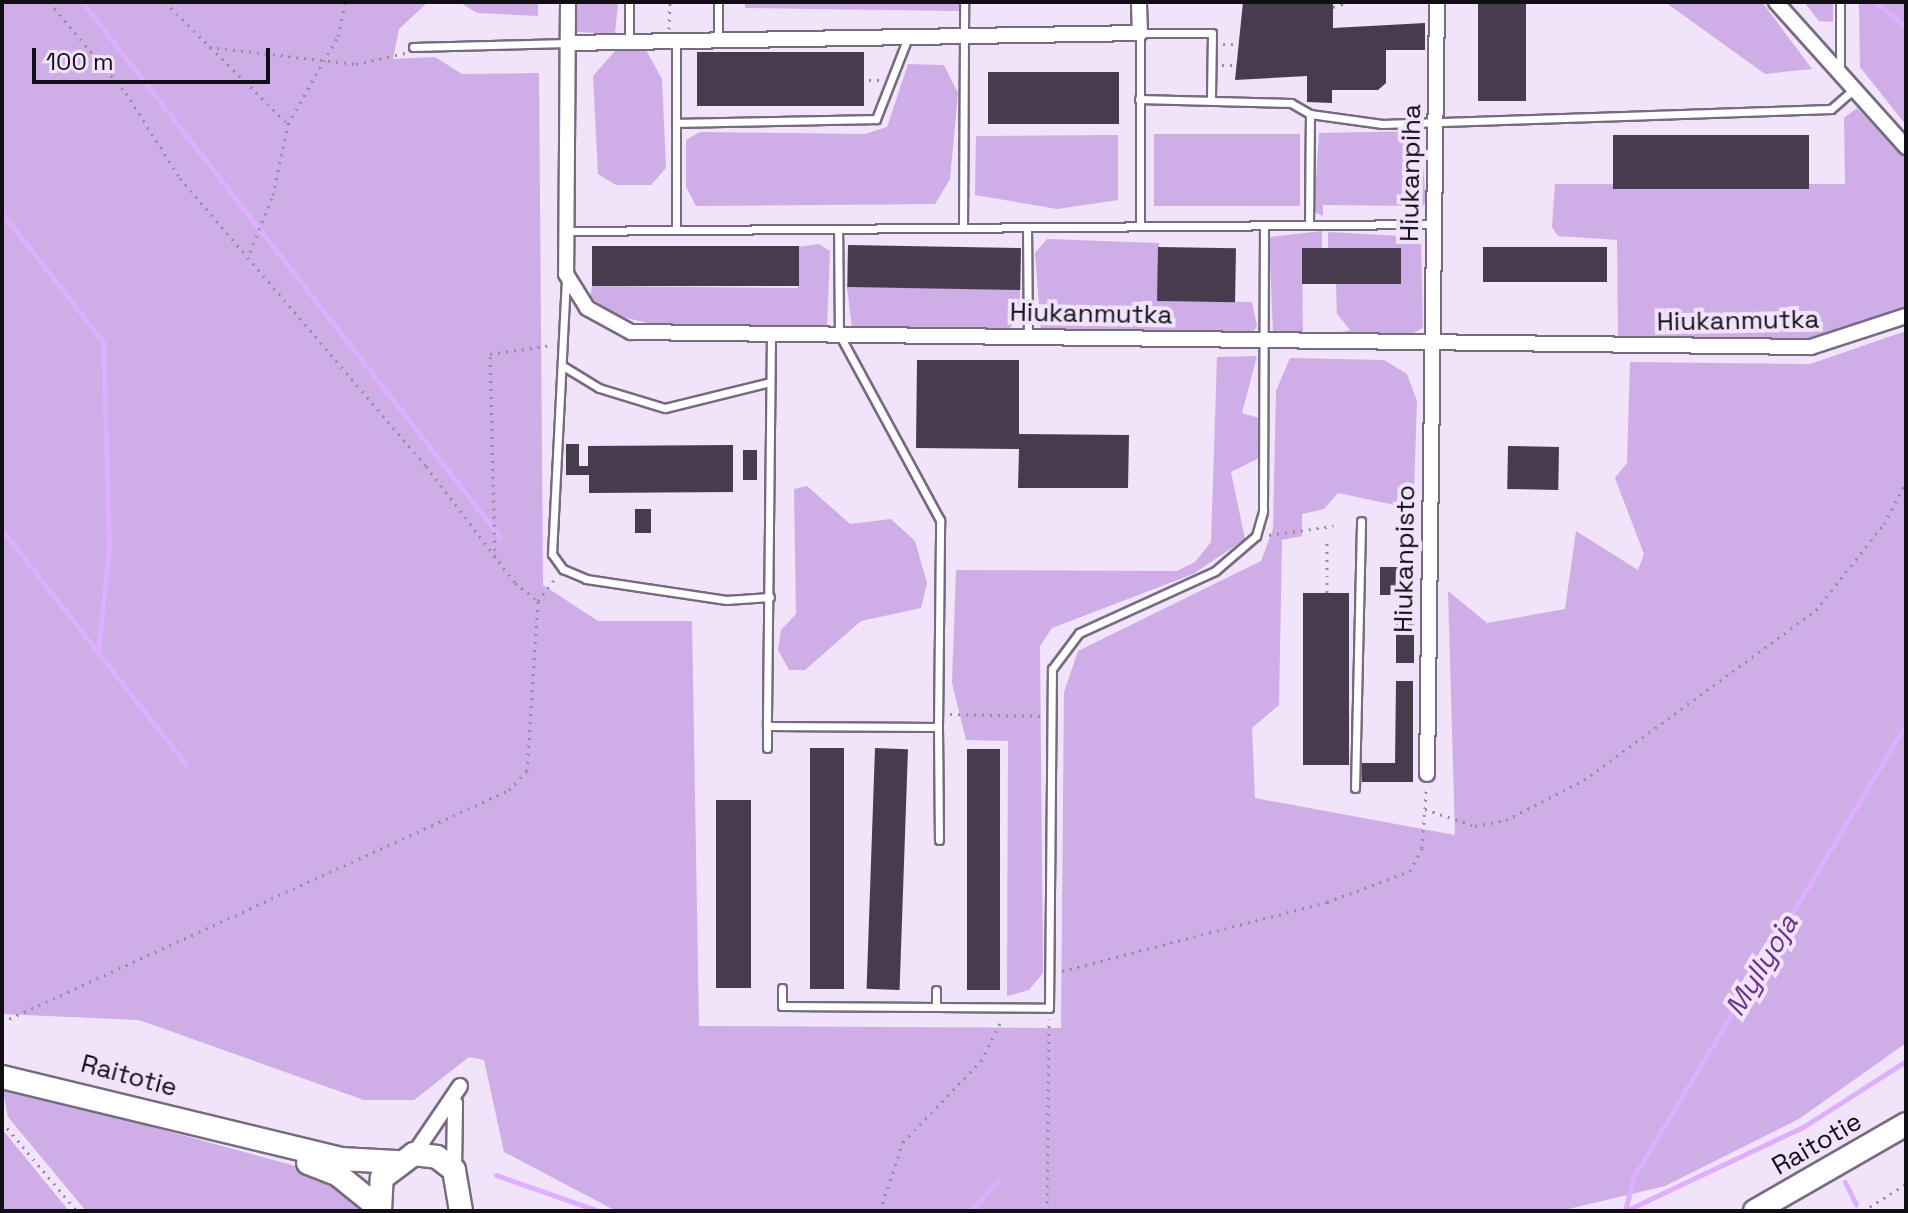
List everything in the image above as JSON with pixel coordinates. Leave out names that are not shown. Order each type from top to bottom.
[{"type":"main road","name":"Raitotie","points":[[2,1077],[100,1095],[240,1136],[341,1159],[437,1157],[459,1190]]},
{"type":"main road","name":"Raitotie","points":[[1755,1211],[1906,1124]]},
{"type":"main road","name":"Raitotie","points":[[240,1136],[337,1174],[379,1210]]},
{"type":"main road","points":[[379,1210],[378,1188],[405,1158]]},
{"type":"main road","points":[[459,1190],[485,1211]]},
{"type":"street","points":[[566,274],[568,2]]},
{"type":"street","points":[[568,43],[964,32],[1140,33],[1139,2]]},
{"type":"street","name":"Hiukanpiha","points":[[1432,345],[1437,2]]},
{"type":"street","points":[[1776,2],[1906,147]]},
{"type":"street","name":"Hiukanmutka","points":[[566,274],[587,308],[631,332],[1432,345],[1811,347],[1906,316]]},
{"type":"street","name":"Hiukanpisto","points":[[1427,780],[1432,345]]},
{"type":"street","points":[[405,1158],[458,1091],[459,1190]]},
{"type":"lane","points":[[629,2],[629,42]]},
{"type":"lane","points":[[718,2],[718,39]]},
{"type":"lane","points":[[963,228],[964,2]]},
{"type":"lane","points":[[1840,2],[1840,72]]},
{"type":"lane","points":[[1140,226],[1140,33],[1212,33],[1211,100]]},
{"type":"lane","points":[[676,123],[876,119],[909,34]]},
{"type":"lane","points":[[673,40],[676,230]]},
{"type":"lane","points":[[413,47],[568,43]]},
{"type":"lane","points":[[1139,99],[1291,103],[1310,114],[1435,123],[1831,109],[1855,88]]},
{"type":"lane","points":[[1309,225],[1310,114]]},
{"type":"lane","points":[[566,231],[1434,224]]},
{"type":"lane","points":[[782,988],[782,1006],[1049,1008],[1052,669],[1079,633],[1215,571],[1256,536],[1263,511],[1264,226]]},
{"type":"lane","points":[[1027,227],[1028,337]]},
{"type":"lane","points":[[838,229],[839,334],[940,520],[939,840]]},
{"type":"lane","points":[[566,274],[563,366],[551,516],[552,554],[563,569],[586,579],[726,600],[770,597]]},
{"type":"lane","points":[[767,748],[771,334]]},
{"type":"lane","points":[[563,366],[599,388],[665,408],[770,382]]},
{"type":"lane","points":[[1355,788],[1361,521]]},
{"type":"lane","points":[[767,726],[938,727]]},
{"type":"lane","points":[[936,990],[936,1006]]},
{"type":"path","points":[[49,2],[126,93],[180,178],[250,253],[495,559],[538,601]]},
{"type":"path","points":[[165,2],[288,124]]},
{"type":"path","points":[[250,253],[255,233],[263,226],[288,124],[318,62],[338,36],[345,2]]},
{"type":"path","points":[[670,2],[673,40]]},
{"type":"path","points":[[1333,7],[1349,2]]},
{"type":"path","points":[[1227,44],[1235,44]]},
{"type":"path","points":[[209,47],[240,45],[318,62],[401,57]]},
{"type":"path","points":[[1227,65],[1235,65]]},
{"type":"path","points":[[495,559],[490,354],[564,344]]},
{"type":"path","points":[[1425,809],[1475,826],[1506,820],[1584,780],[1816,610],[1884,524],[1906,482]]},
{"type":"path","points":[[1256,536],[1333,526]]},
{"type":"path","points":[[1327,538],[1327,593]]},
{"type":"path","points":[[2,1022],[509,790],[527,771],[538,601],[551,582]]},
{"type":"path","points":[[938,714],[1051,716]]},
{"type":"path","points":[[1051,975],[1327,902],[1410,871],[1422,848],[1427,780]]},
{"type":"path","points":[[880,1211],[903,1142],[981,1061],[1008,1006]]},
{"type":"path","points":[[1047,1211],[1049,1008]]},
{"type":"path","points":[[2,1122],[77,1211]]},
{"type":"path","points":[[1863,1211],[1906,1184]]},
{"type":"shaded area","points":[[2,2],[428,2],[399,29],[393,59],[435,57],[462,74],[539,73],[543,585],[598,621],[692,621],[699,1026],[1061,1028],[1064,692],[1078,651],[1261,561],[1273,529],[1276,391],[1290,358],[1384,360],[1407,374],[1417,401],[1414,492],[1404,507],[1338,493],[1324,509],[1302,514],[1302,536],[1282,540],[1279,705],[1252,728],[1255,798],[1455,835],[1448,591],[1487,623],[1565,609],[1576,531],[1638,570],[1644,554],[1615,478],[1627,463],[1630,362],[1810,364],[1906,331],[1906,1043],[1799,1119],[1665,1186],[1560,1211],[616,1211],[504,1152],[484,1060],[469,1057],[414,1100],[364,1100],[139,1020],[2,1014]]},
{"type":"shaded area","points":[[459,2],[538,2],[538,16],[477,13]]},
{"type":"shaded area","points":[[573,2],[618,2],[615,34],[577,32]]},
{"type":"shaded area","points":[[745,2],[960,2],[960,11],[745,8]]},
{"type":"shaded area","points":[[1665,2],[1762,2],[1812,69],[1765,74]]},
{"type":"shaded area","points":[[1804,2],[1833,2],[1833,22],[1819,21]]},
{"type":"shaded area","points":[[1859,2],[1906,2],[1906,125],[1860,67]]},
{"type":"shaded area","points":[[646,50],[662,79],[666,168],[651,185],[616,185],[598,174],[593,76],[615,51]]},
{"type":"shaded area","points":[[908,64],[944,65],[958,93],[950,179],[935,204],[696,206],[686,187],[686,140],[700,132],[865,134],[887,127]]},
{"type":"shaded area","points":[[1857,108],[1906,158],[1906,306],[1814,340],[1618,336],[1617,240],[1558,236],[1552,227],[1555,184],[1845,184],[1844,118]]},
{"type":"shaded area","points":[[1420,131],[1426,201],[1418,214],[1415,206],[1323,205],[1323,216],[1314,212],[1319,133]]},
{"type":"shaded area","points":[[1154,134],[1300,134],[1300,206],[1154,206]]},
{"type":"shaded area","points":[[1118,135],[1118,200],[1057,209],[975,195],[976,136]]},
{"type":"shaded area","points":[[1322,231],[1322,248],[1302,248],[1303,332],[1273,334],[1269,237]]},
{"type":"shaded area","points":[[1328,232],[1421,237],[1423,328],[1408,336],[1331,335],[1350,330],[1337,314],[1336,284],[1401,284],[1401,249],[1328,248]]},
{"type":"shaded area","points":[[1047,239],[1159,243],[1158,301],[1252,302],[1257,326],[1252,334],[1041,331],[1035,253]]},
{"type":"shaded area","points":[[819,244],[830,251],[827,329],[660,326],[614,315],[590,297],[592,286],[798,288],[799,247]]},
{"type":"shaded area","points":[[847,287],[1020,289],[1020,317],[1006,332],[852,328]]},
{"type":"shaded area","points":[[1257,356],[1242,413],[1259,418],[1261,457],[1231,472],[1245,539],[1193,574],[1052,628],[1040,646],[1043,973],[1029,990],[1007,996],[1008,741],[966,740],[952,683],[956,570],[1177,571],[1195,562],[1211,542],[1217,357]]},
{"type":"shaded area","points":[[807,486],[850,524],[891,519],[915,541],[927,583],[921,608],[861,621],[805,670],[789,670],[778,650],[781,630],[796,614],[794,489]]},
{"type":"shaded area","points":[[2,1086],[310,1170],[336,1180],[371,1211],[86,1211],[8,1117]]},
{"type":"shaded area","points":[[2,1129],[69,1211],[2,1211]]},
{"type":"building","points":[[1243,2],[1333,2],[1333,28],[1425,23],[1425,50],[1386,50],[1386,83],[1378,90],[1332,90],[1332,103],[1307,102],[1307,76],[1235,80]]},
{"type":"building","points":[[1478,2],[1526,2],[1526,101],[1478,101]]},
{"type":"building","points":[[697,52],[864,52],[864,106],[697,106]]},
{"type":"building","points":[[988,72],[1119,72],[1119,124],[988,124]]},
{"type":"building","points":[[1613,135],[1809,135],[1809,189],[1613,189]]},
{"type":"building","points":[[848,245],[1021,248],[1020,290],[847,287]]},
{"type":"building","points":[[592,246],[799,246],[799,286],[592,286]]},
{"type":"building","points":[[1158,247],[1236,248],[1235,302],[1157,301]]},
{"type":"building","points":[[1483,247],[1607,247],[1607,282],[1483,282]]},
{"type":"building","points":[[1302,248],[1401,248],[1401,284],[1302,284]]},
{"type":"building","points":[[917,360],[1019,360],[1019,434],[1129,435],[1128,488],[1018,488],[1019,449],[916,448]]},
{"type":"building","points":[[566,444],[579,444],[579,466],[588,466],[588,446],[733,445],[733,492],[589,493],[589,475],[566,475]]},
{"type":"building","points":[[1508,446],[1559,447],[1558,490],[1507,489]]},
{"type":"building","points":[[743,450],[757,450],[757,480],[743,480]]},
{"type":"building","points":[[635,509],[651,509],[651,533],[635,533]]},
{"type":"building","points":[[1380,567],[1414,567],[1414,663],[1396,663],[1396,595],[1380,595]]},
{"type":"building","points":[[1303,593],[1349,593],[1349,765],[1303,765]]},
{"type":"building","points":[[1396,681],[1413,681],[1413,782],[1362,782],[1361,763],[1395,763]]},
{"type":"building","points":[[810,748],[844,748],[844,989],[810,989]]},
{"type":"building","points":[[875,748],[908,749],[900,990],[867,989]]},
{"type":"building","points":[[967,749],[1000,749],[1000,990],[967,990]]},
{"type":"building","points":[[716,800],[751,800],[751,988],[716,988]]},
{"type":"waterway","points":[[82,2],[500,537]]},
{"type":"waterway","name":"Myllyoja","points":[[1875,2],[1906,27]]},
{"type":"waterway","points":[[2,213],[103,342],[109,547],[98,652]]},
{"type":"waterway","points":[[2,530],[186,765]]},
{"type":"waterway","name":"Myllyoja","points":[[1625,1211],[1633,1178],[1906,724]]},
{"type":"waterway","points":[[1625,1211],[1803,1127],[1906,1061]]},
{"type":"waterway","points":[[496,1175],[599,1211]]},
{"type":"waterway","points":[[970,1211],[999,1180]]},
{"type":"waterway","points":[[1845,1182],[1856,1205]]}]
